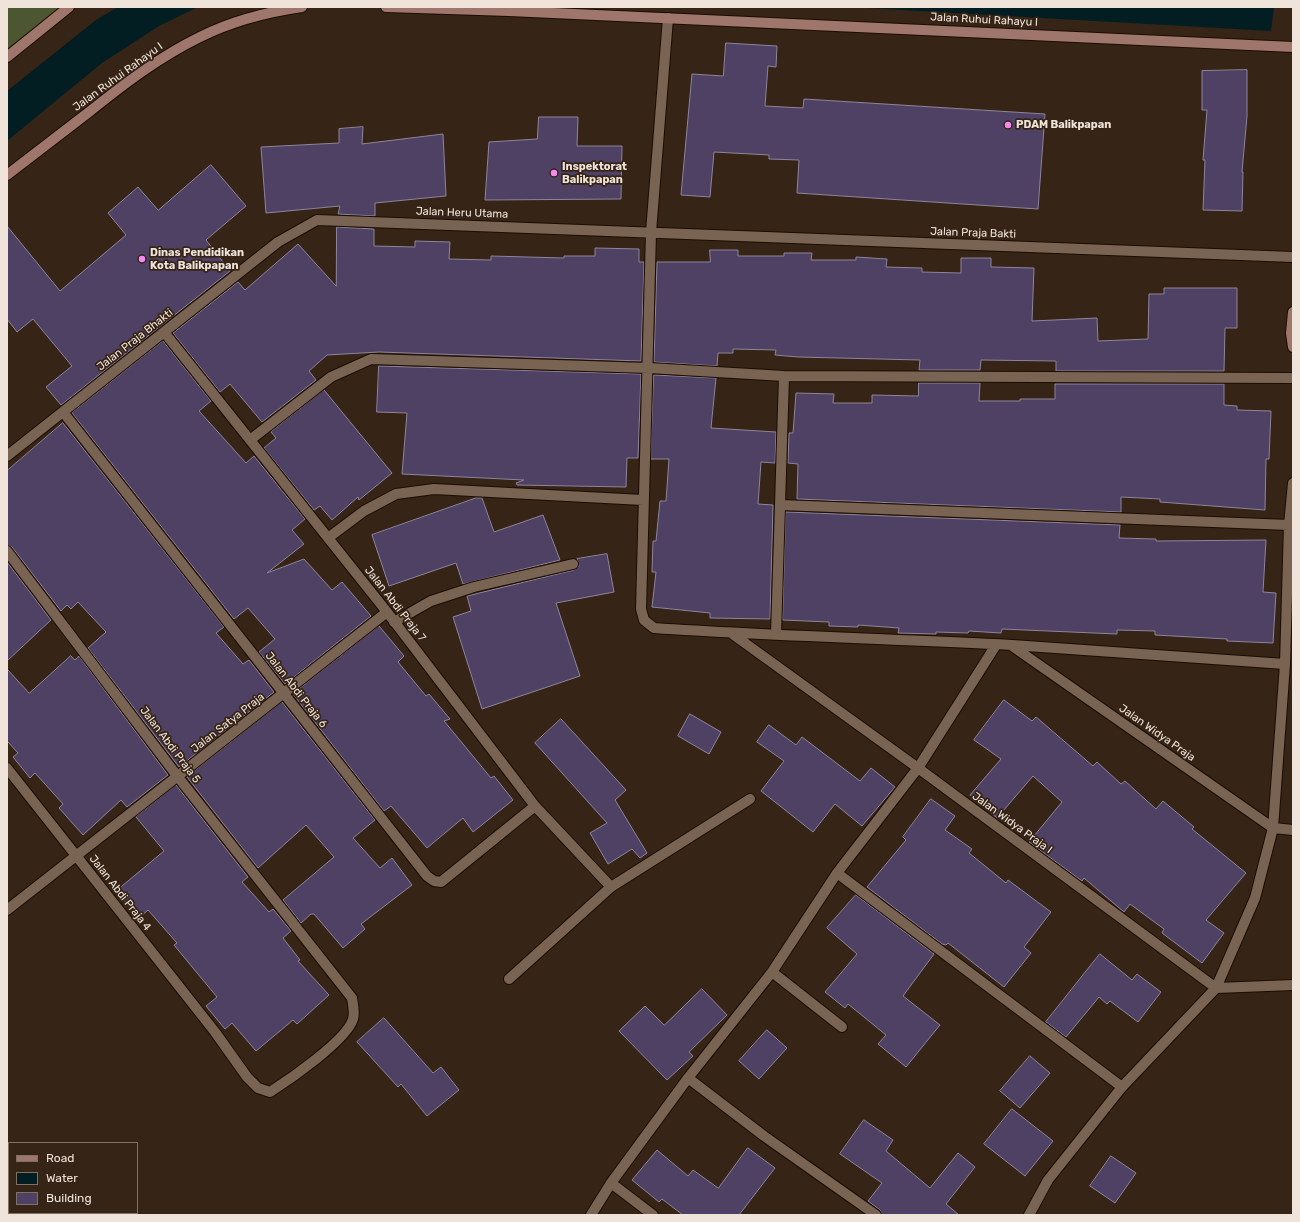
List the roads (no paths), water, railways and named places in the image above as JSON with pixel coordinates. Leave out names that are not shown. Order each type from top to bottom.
[{"type":"street","points":[[7,57],[69,7]]},
{"type":"street","name":"Jalan Ruhui Rahayu I","points":[[7,175],[131,79],[165,56],[201,37],[241,21],[272,11],[302,7]]},
{"type":"street","name":"Jalan Ruhui Rahayu I","points":[[386,7],[668,18],[1293,47]]},
{"type":"street","points":[[668,18],[651,232],[641,609],[644,620],[654,628],[731,633],[1011,645],[1285,664]]},
{"type":"street","name":"Jalan Heru Utama","points":[[278,242],[317,220],[651,232]]},
{"type":"street","name":"Jalan Praja Bakti","points":[[651,232],[1293,257]]},
{"type":"street","name":"Jalan Praja Bhakti","points":[[7,456],[278,242]]},
{"type":"street","points":[[1293,312],[1291,333],[1293,347]]},
{"type":"street","name":"Jalan Abdi Praja 7","points":[[164,332],[387,612],[535,806],[611,887]]},
{"type":"street","points":[[250,440],[331,377],[370,359],[648,368],[784,376],[1293,378]]},
{"type":"street","points":[[776,634],[784,376]]},
{"type":"street","name":"Jalan Abdi Praja 6","points":[[63,412],[427,876],[434,881],[441,882],[535,806]]},
{"type":"street","points":[[1030,1215],[1048,1180],[1122,1087],[1216,988],[1255,898],[1273,828],[1285,664],[1289,525],[1293,483]]},
{"type":"street","points":[[328,538],[364,511],[396,494],[434,489],[643,500]]},
{"type":"street","points":[[781,505],[1289,525]]},
{"type":"street","name":"Jalan Abdi Praja 5","points":[[7,551],[178,777],[352,998],[354,1009],[353,1020],[337,1039],[292,1079],[270,1092],[258,1088],[247,1078],[215,1032]]},
{"type":"street","points":[[394,622],[431,601],[474,587],[573,564]]},
{"type":"street","name":"Jalan Satya Praja","points":[[7,910],[387,612]]},
{"type":"street","name":"Jalan Widya Praja I","points":[[731,633],[918,768],[1216,988]]},
{"type":"street","points":[[591,1215],[611,1183],[688,1078],[772,972],[837,873],[918,768],[996,645]]},
{"type":"street","name":"Jalan Widya Praja","points":[[1011,645],[1273,828],[1293,830]]},
{"type":"street","name":"Jalan Abdi Praja 4","points":[[7,768],[215,1032]]},
{"type":"street","points":[[509,979],[611,887],[750,799]]},
{"type":"street","points":[[837,873],[1122,1087]]},
{"type":"street","points":[[772,972],[842,1027]]},
{"type":"street","points":[[1216,988],[1293,985]]},
{"type":"street","points":[[688,1078],[764,1136],[876,1215]]},
{"type":"street","points":[[611,1183],[653,1215]]},
{"type":"water","points":[[118,7],[198,7],[159,26],[102,63],[7,141],[7,91],[96,20]]},
{"type":"water","points":[[850,7],[1274,7],[1271,31]]},
{"type":"place","name":"PDAM Balikpapan","points":[[1008,125]]},
{"type":"place","name":"Inspektorat Balikpapan","points":[[554,173]]},
{"type":"place","name":"Dinas Pendidikan Kota Balikpapan","points":[[142,259]]}]
